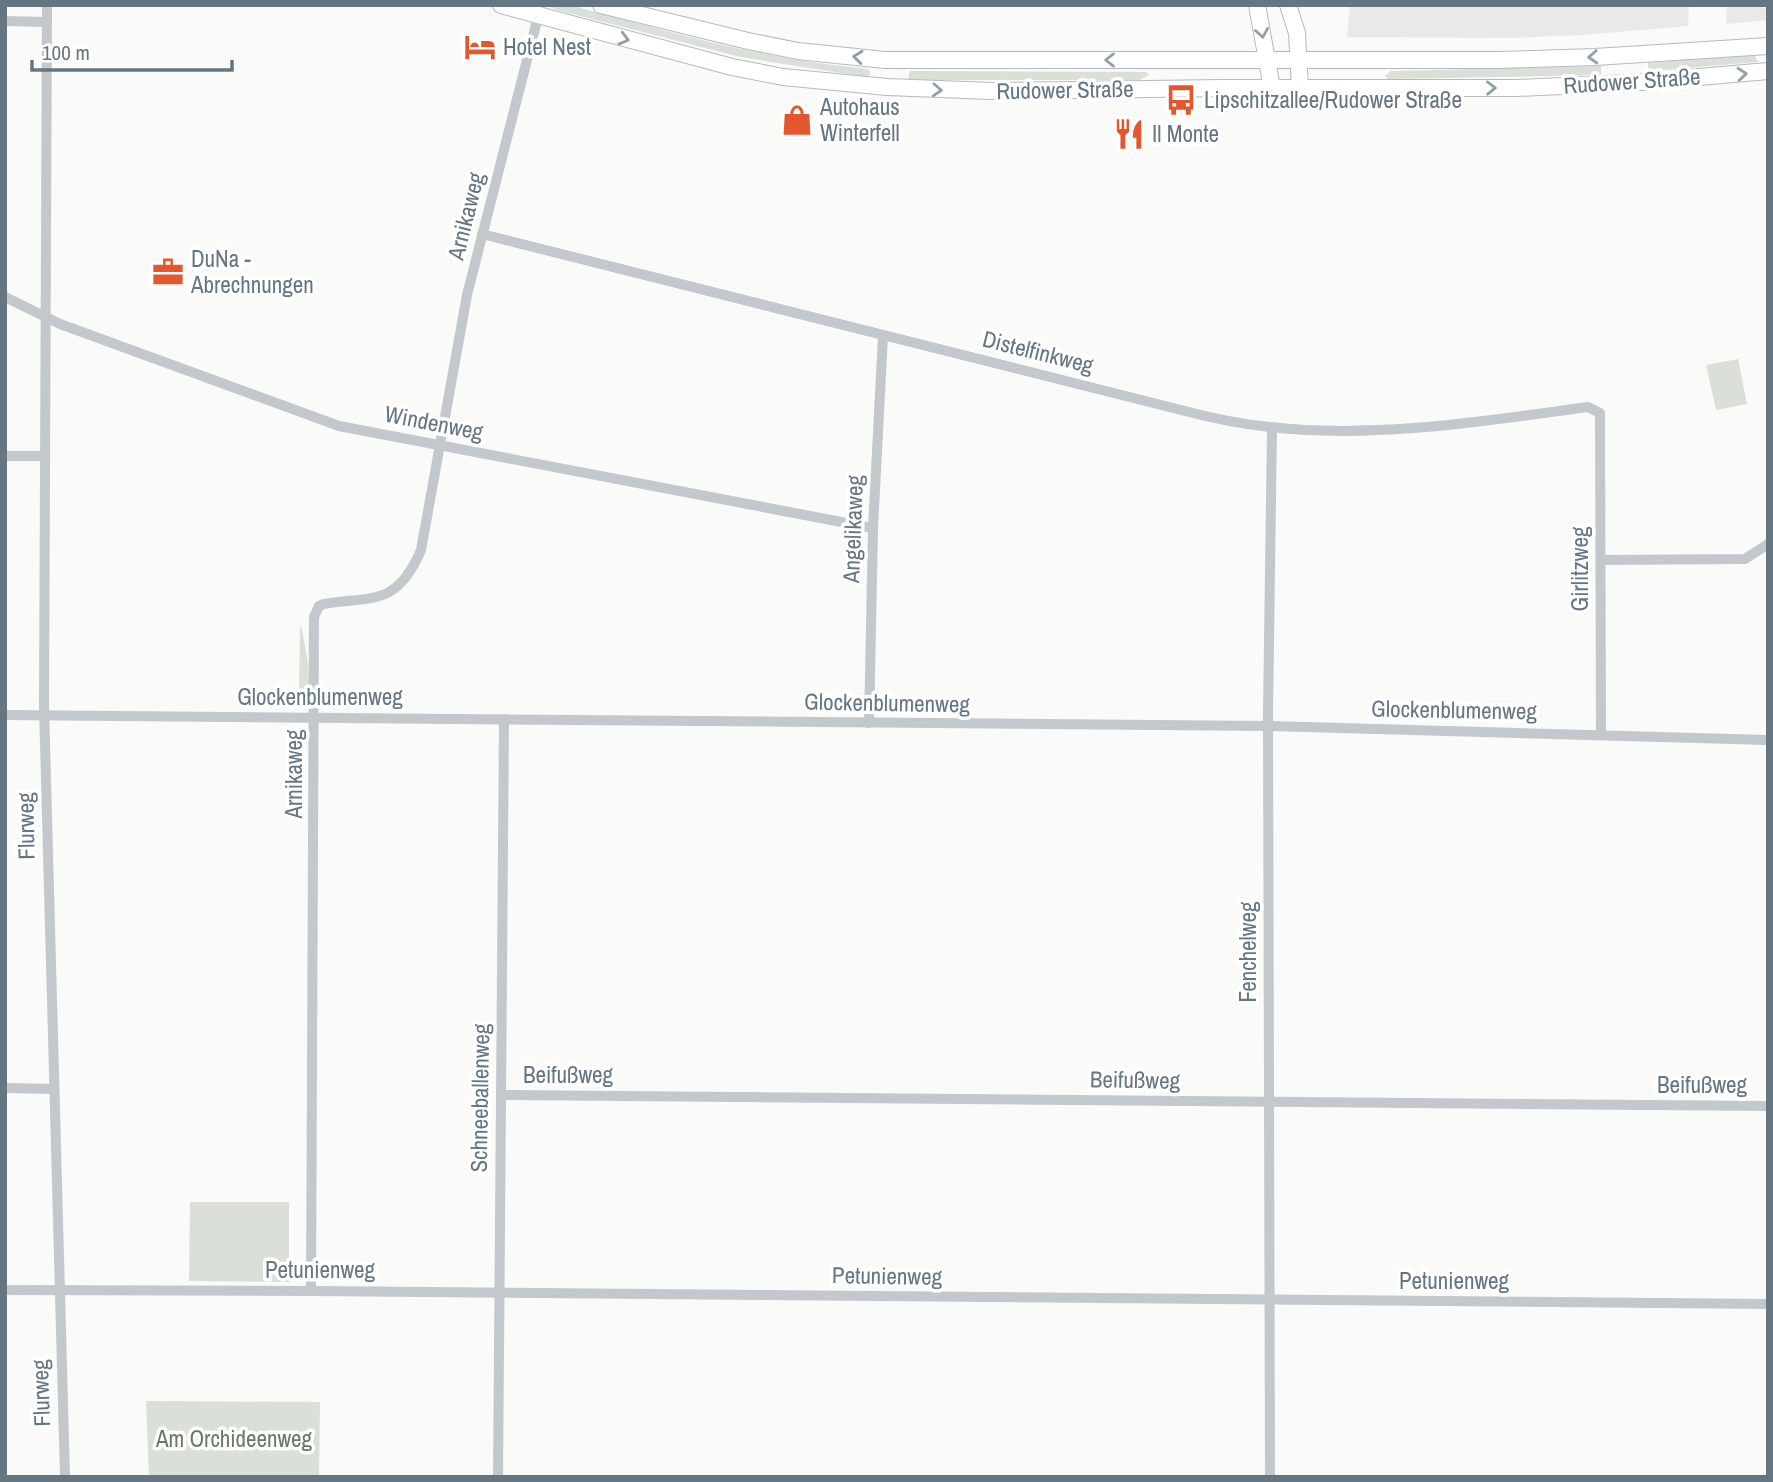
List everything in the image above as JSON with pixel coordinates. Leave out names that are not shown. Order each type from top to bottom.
[{"type":"main road","name":"Rudower Straße","points":[[501,5],[539,11],[732,67],[783,77],[881,87],[962,91],[1562,87],[1768,71]]},
{"type":"main road","name":"Rudower Straße","points":[[601,5],[773,46],[885,60],[1530,59],[1768,46]]},
{"type":"main road","points":[[1257,5],[1272,88]]},
{"type":"main road","points":[[1288,5],[1297,33],[1300,89]]},
{"type":"main road","points":[[1637,54],[1639,82]]},
{"type":"main road","points":[[881,87],[885,60]]},
{"type":"main road","points":[[1158,89],[1159,60]]},
{"type":"main road","points":[[1376,61],[1376,89]]},
{"type":"street","name":"Flurweg","points":[[47,5],[44,318],[45,716],[65,1477]]},
{"type":"street","name":"Arnikaweg","points":[[311,1291],[314,617],[324,604],[376,598],[394,588],[410,571],[421,550],[461,323],[539,11]]},
{"type":"street","points":[[5,21],[47,22]]},
{"type":"street","name":"Distelfinkweg","points":[[482,234],[1219,419],[1272,428],[1382,430],[1592,408]]},
{"type":"street","name":"Windenweg","points":[[5,297],[44,318],[338,426],[873,528]]},
{"type":"street","name":"Angelikaweg","points":[[869,723],[873,528],[883,336]]},
{"type":"street","name":"Girlitzweg","points":[[1592,408],[1600,413],[1601,734]]},
{"type":"street","name":"Fenchelweg","points":[[1270,1477],[1268,726],[1272,428]]},
{"type":"street","points":[[5,456],[44,456]]},
{"type":"street","points":[[1601,560],[1745,559],[1768,544]]},
{"type":"street","name":"Glockenblumenweg","points":[[5,715],[1268,726],[1768,740]]},
{"type":"street","name":"Schneeballenweg","points":[[498,1477],[504,719]]},
{"type":"street","points":[[5,1088],[54,1089]]},
{"type":"street","name":"Beifußweg","points":[[501,1096],[1768,1106]]},
{"type":"street","name":"Petunienweg","points":[[5,1290],[1768,1304]]},
{"type":"shaded area","points":[[1350,5],[1689,5],[1688,26],[1513,38],[1347,37]]},
{"type":"shaded area","points":[[1727,5],[1768,5],[1768,20],[1726,24]]},
{"type":"green space","points":[[553,5],[570,5],[755,52],[868,69],[871,74],[867,77],[740,57],[557,10]]},
{"type":"green space","points":[[1754,54],[1758,62],[1648,71],[1648,63]]},
{"type":"green space","points":[[1601,66],[1601,75],[1388,79],[1385,76],[1391,71]]},
{"type":"green space","points":[[910,71],[1146,72],[1149,75],[1139,80],[936,80],[908,79]]},
{"type":"green space","points":[[1738,359],[1747,404],[1716,410],[1706,365]]},
{"type":"green space","points":[[300,626],[308,663],[310,701],[305,706],[300,704],[299,699]]},
{"type":"green space","points":[[190,1202],[289,1202],[289,1282],[189,1281]]},
{"type":"green space","name":"Am Orchideenweg","points":[[146,1401],[320,1402],[319,1477],[149,1477]]},
{"type":"place","name":"Hotel Nest","points":[[480,47]]},
{"type":"place","name":"Lipschitzallee/Rudower Straße","points":[[1181,100]]},
{"type":"place","name":"Autohaus Winterfell","points":[[797,120]]},
{"type":"place","name":"Il Monte","points":[[1129,134]]},
{"type":"place","name":"DuNa - Abrechnungen","points":[[168,272]]}]
